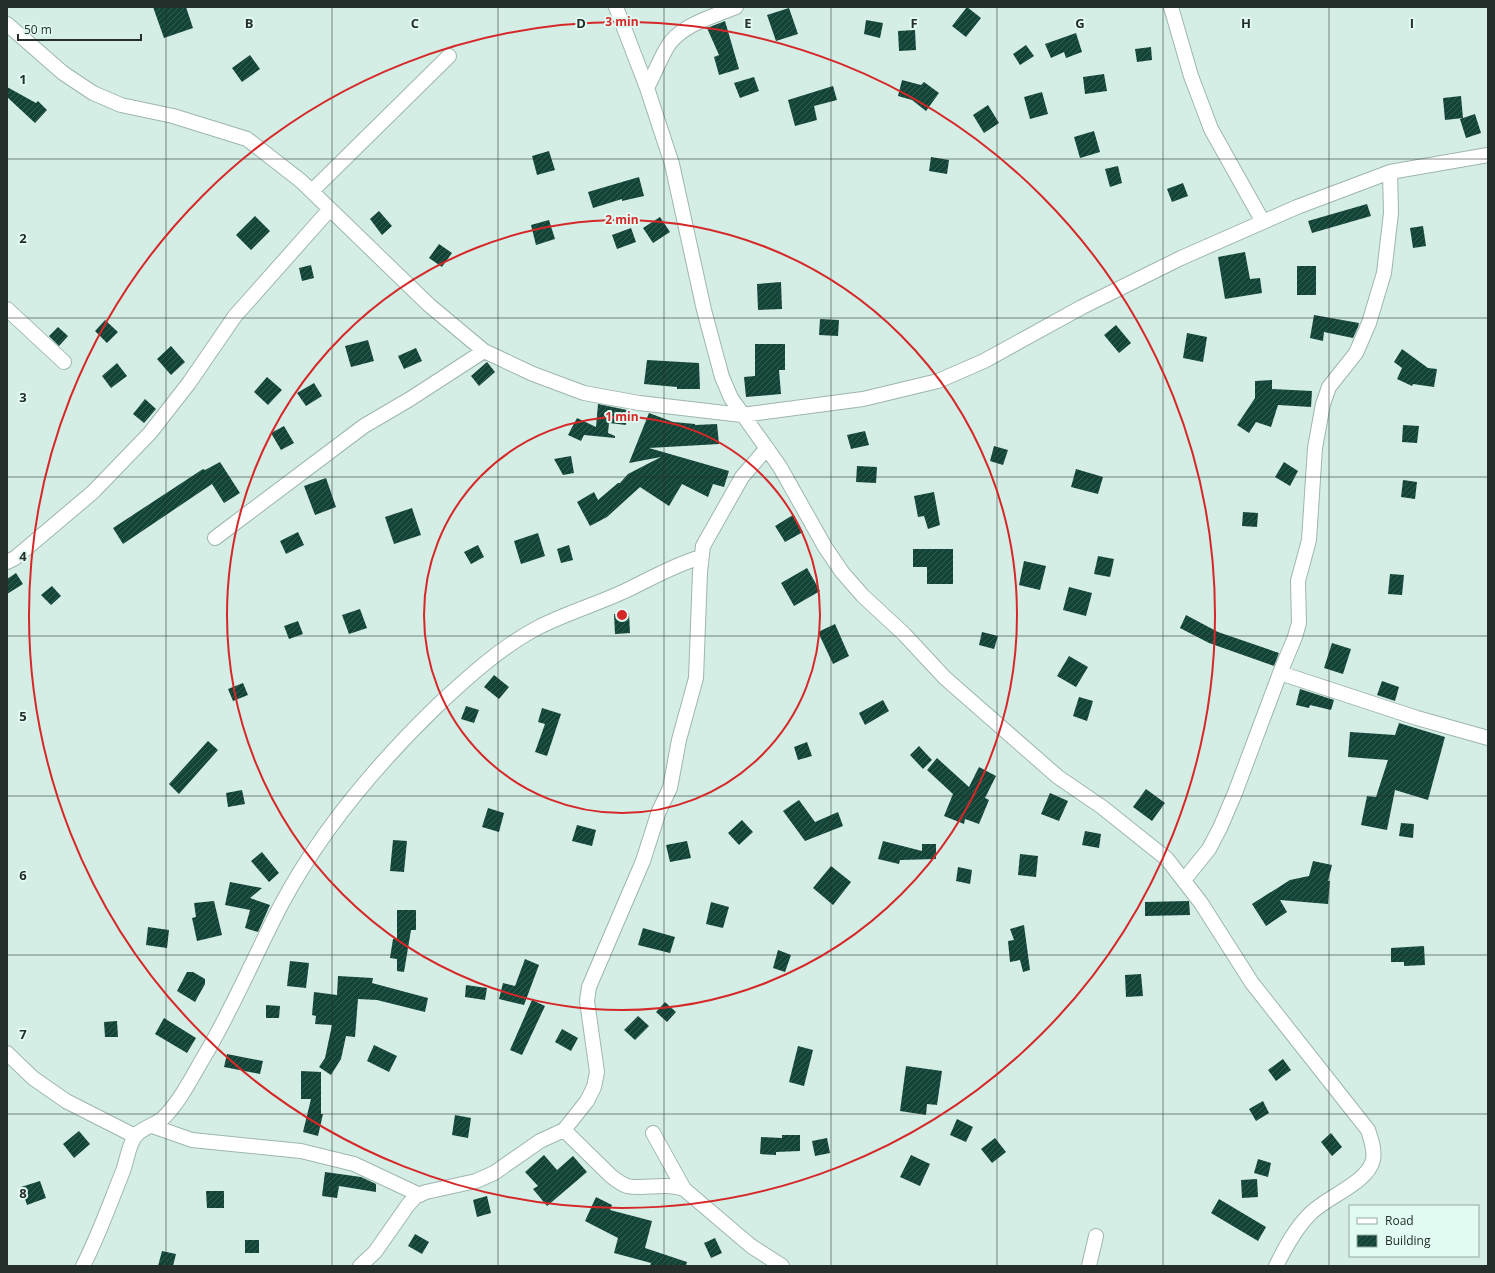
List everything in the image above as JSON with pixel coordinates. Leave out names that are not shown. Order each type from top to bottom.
[{"type":"street","points":[[616,7],[647,88],[672,164],[704,310],[722,377],[731,398],[780,467],[824,547],[842,572],[863,596],[904,634],[945,678],[1058,777],[1102,807],[1167,859],[1184,880],[1252,983],[1357,1114],[1368,1130],[1373,1145],[1373,1159],[1368,1171],[1310,1214],[1295,1232],[1276,1266]]},
{"type":"street","points":[[647,88],[666,48],[676,37],[694,24],[736,7]]},
{"type":"street","points":[[1171,7],[1191,76],[1211,129],[1263,222]]},
{"type":"street","points":[[7,24],[63,73],[93,93],[121,105],[173,116],[246,139],[312,191],[429,305],[484,350],[533,374],[584,393],[639,403],[742,415],[863,399],[938,381],[984,361],[1082,307],[1167,265],[1298,207],[1390,172],[1488,155]]},
{"type":"street","points":[[312,191],[449,56]]},
{"type":"street","points":[[1184,880],[1209,849],[1220,828],[1295,637],[1299,623],[1298,581],[1309,540],[1315,448],[1323,404],[1329,387],[1356,353],[1368,323],[1384,273],[1391,213],[1390,172]]},
{"type":"street","points":[[7,562],[16,558],[93,492],[150,433],[189,383],[236,316],[330,209]]},
{"type":"street","points":[[7,309],[64,362]]},
{"type":"street","points":[[215,538],[364,426],[410,399],[484,350]]},
{"type":"street","points":[[360,1266],[375,1252],[408,1205],[420,1195],[476,1181],[494,1172],[540,1141],[564,1130],[588,1101],[594,1087],[597,1072],[587,1000],[589,987],[643,862],[659,811],[670,788],[679,740],[696,678],[701,557],[709,534],[742,477],[767,448]]},
{"type":"street","points":[[83,1266],[101,1228],[135,1136],[162,1119],[174,1106],[209,1047],[253,965],[281,905],[301,872],[339,816],[375,771],[416,727],[455,689],[485,664],[538,628],[623,592],[678,564],[701,557]]},
{"type":"street","points":[[1280,673],[1417,718],[1488,738]]},
{"type":"street","points":[[7,1053],[34,1078],[66,1101],[135,1136]]},
{"type":"street","points":[[152,1126],[192,1140],[301,1151],[354,1164],[420,1195]]},
{"type":"street","points":[[564,1130],[611,1176],[627,1186],[672,1186],[684,1189]]},
{"type":"street","points":[[653,1133],[684,1189],[751,1246],[782,1266]]},
{"type":"street","points":[[1089,1266],[1096,1236]]},
{"type":"building","points":[[153,7],[186,7],[193,28],[164,38]]},
{"type":"building","points":[[967,7],[981,18],[966,37],[952,26]]},
{"type":"building","points":[[789,8],[798,34],[776,41],[767,15]]},
{"type":"building","points":[[866,20],[883,23],[880,38],[864,34]]},
{"type":"building","points":[[725,21],[739,69],[719,75],[714,57],[719,55],[707,28]]},
{"type":"building","points":[[915,30],[916,50],[899,51],[898,31]]},
{"type":"building","points":[[1076,33],[1082,52],[1066,58],[1064,52],[1051,58],[1045,44]]},
{"type":"building","points":[[1026,45],[1034,56],[1020,65],[1013,54]]},
{"type":"building","points":[[1151,47],[1152,60],[1137,62],[1135,49]]},
{"type":"building","points":[[250,55],[260,69],[242,82],[232,68]]},
{"type":"building","points":[[1104,74],[1107,91],[1085,94],[1083,77]]},
{"type":"building","points":[[754,77],[759,91],[740,98],[734,83]]},
{"type":"building","points":[[902,80],[921,85],[924,82],[939,93],[926,111],[912,100],[898,96]]},
{"type":"building","points":[[833,86],[837,100],[814,106],[817,120],[795,126],[788,100]]},
{"type":"building","points":[[7,87],[36,103],[38,101],[47,110],[35,123],[7,97]]},
{"type":"building","points":[[1042,92],[1048,114],[1030,119],[1024,97]]},
{"type":"building","points":[[1461,96],[1463,118],[1445,120],[1443,98]]},
{"type":"building","points":[[988,105],[999,123],[984,133],[973,115]]},
{"type":"building","points":[[1475,114],[1481,133],[1466,138],[1460,119]]},
{"type":"building","points":[[1094,131],[1100,152],[1080,158],[1074,137]]},
{"type":"building","points":[[549,151],[555,170],[537,175],[532,156]]},
{"type":"building","points":[[931,157],[949,160],[947,174],[929,171]]},
{"type":"building","points":[[1118,166],[1122,183],[1110,187],[1105,169]]},
{"type":"building","points":[[639,177],[644,196],[622,201],[622,199],[593,208],[588,192]]},
{"type":"building","points":[[1183,183],[1188,196],[1172,202],[1167,189]]},
{"type":"building","points":[[1367,204],[1371,216],[1312,233],[1308,221]]},
{"type":"building","points":[[379,211],[392,226],[382,235],[370,219]]},
{"type":"building","points":[[255,216],[270,231],[251,250],[236,235]]},
{"type":"building","points":[[660,217],[670,232],[653,243],[643,228]]},
{"type":"building","points":[[549,220],[555,239],[536,245],[531,225]]},
{"type":"building","points":[[1423,226],[1426,246],[1413,248],[1410,228]]},
{"type":"building","points":[[631,228],[636,242],[617,249],[612,235]]},
{"type":"building","points":[[439,244],[452,253],[442,267],[429,258]]},
{"type":"building","points":[[1245,252],[1250,279],[1260,278],[1262,293],[1225,299],[1218,257]]},
{"type":"building","points":[[311,265],[314,278],[302,281],[299,268]]},
{"type":"building","points":[[1297,266],[1316,266],[1316,295],[1297,295]]},
{"type":"building","points":[[781,282],[782,309],[758,310],[757,284]]},
{"type":"building","points":[[1314,315],[1359,323],[1353,338],[1324,332],[1323,341],[1310,338]]},
{"type":"building","points":[[820,319],[839,320],[838,336],[819,335]]},
{"type":"building","points":[[105,320],[118,332],[107,343],[95,331]]},
{"type":"building","points":[[1116,325],[1131,343],[1119,353],[1104,335]]},
{"type":"building","points":[[58,327],[68,336],[59,346],[49,336]]},
{"type":"building","points":[[1187,333],[1207,337],[1203,362],[1183,358]]},
{"type":"building","points":[[368,340],[374,361],[351,367],[345,346]]},
{"type":"building","points":[[755,344],[785,344],[785,370],[779,370],[781,394],[746,397],[744,377],[755,376]]},
{"type":"building","points":[[171,346],[185,362],[171,375],[157,359]]},
{"type":"building","points":[[416,348],[422,361],[404,369],[398,356]]},
{"type":"building","points":[[1402,349],[1428,368],[1437,369],[1434,387],[1413,384],[1412,386],[1397,379],[1402,368],[1394,362]]},
{"type":"building","points":[[647,360],[699,363],[700,389],[677,389],[677,387],[644,384]]},
{"type":"building","points":[[487,362],[495,372],[479,386],[471,376]]},
{"type":"building","points":[[117,363],[127,376],[111,388],[102,376]]},
{"type":"building","points":[[267,377],[282,390],[268,405],[254,392]]},
{"type":"building","points":[[1272,380],[1272,389],[1312,391],[1311,407],[1278,405],[1271,427],[1256,422],[1249,433],[1237,425],[1255,398],[1255,381]]},
{"type":"building","points":[[314,383],[322,396],[306,406],[297,393]]},
{"type":"building","points":[[145,399],[156,409],[144,423],[133,414]]},
{"type":"building","points":[[598,404],[627,410],[626,425],[609,423],[608,433],[615,436],[615,438],[584,435],[581,441],[568,435],[577,418],[596,427]]},
{"type":"building","points":[[649,413],[673,422],[695,425],[717,424],[719,444],[649,448],[729,471],[724,487],[713,484],[708,497],[682,484],[669,506],[640,487],[607,517],[590,526],[577,502],[594,492],[598,500],[618,483],[620,483],[628,474],[661,457],[629,463]]},
{"type":"building","points":[[1403,425],[1419,426],[1417,443],[1402,442]]},
{"type":"building","points":[[284,426],[294,443],[281,450],[271,433]]},
{"type":"building","points":[[865,431],[869,445],[851,449],[847,435]]},
{"type":"building","points":[[994,446],[1008,450],[1003,465],[990,461]]},
{"type":"building","points":[[571,456],[574,473],[563,475],[554,459]]},
{"type":"building","points":[[220,462],[240,493],[224,503],[212,484],[123,544],[113,528],[203,469],[205,470]]},
{"type":"building","points":[[1284,462],[1298,471],[1290,486],[1275,477]]},
{"type":"building","points":[[857,466],[877,467],[876,483],[856,482]]},
{"type":"building","points":[[1076,469],[1103,477],[1098,494],[1071,487]]},
{"type":"building","points":[[326,478],[336,507],[315,515],[304,486]]},
{"type":"building","points":[[1403,480],[1417,482],[1415,499],[1401,497]]},
{"type":"building","points":[[934,492],[940,525],[928,529],[924,516],[918,517],[914,496]]},
{"type":"building","points":[[412,508],[421,535],[394,544],[385,517]]},
{"type":"building","points":[[1243,512],[1258,513],[1257,527],[1242,526]]},
{"type":"building","points":[[793,515],[803,532],[785,542],[775,526]]},
{"type":"building","points":[[298,532],[304,545],[286,554],[280,541]]},
{"type":"building","points":[[538,533],[545,556],[521,564],[514,541]]},
{"type":"building","points":[[478,545],[484,557],[471,564],[464,552]]},
{"type":"building","points":[[569,545],[573,560],[561,563],[557,549]]},
{"type":"building","points":[[913,549],[953,549],[953,584],[927,584],[927,567],[913,567]]},
{"type":"building","points":[[1098,556],[1114,559],[1110,577],[1094,574]]},
{"type":"building","points":[[1024,561],[1046,566],[1040,590],[1019,585]]},
{"type":"building","points":[[807,568],[820,591],[794,606],[781,583]]},
{"type":"building","points":[[16,573],[23,584],[7,594],[7,579]]},
{"type":"building","points":[[1390,574],[1404,575],[1402,595],[1388,594]]},
{"type":"building","points":[[52,586],[61,596],[51,605],[41,595]]},
{"type":"building","points":[[1069,587],[1092,593],[1086,616],[1063,610]]},
{"type":"building","points":[[360,609],[367,628],[349,634],[342,615]]},
{"type":"building","points":[[629,613],[630,633],[615,634],[614,614]]},
{"type":"building","points":[[1186,615],[1218,632],[1279,653],[1274,666],[1209,643],[1180,628]]},
{"type":"building","points":[[298,621],[303,634],[289,639],[284,626]]},
{"type":"building","points":[[835,624],[849,656],[833,664],[818,632]]},
{"type":"building","points":[[982,632],[998,636],[994,649],[979,645]]},
{"type":"building","points":[[1332,643],[1351,649],[1343,674],[1324,668]]},
{"type":"building","points":[[1069,656],[1088,667],[1076,687],[1057,676]]},
{"type":"building","points":[[494,675],[509,687],[499,699],[484,687]]},
{"type":"building","points":[[1382,681],[1399,687],[1395,701],[1377,695]]},
{"type":"building","points":[[243,683],[248,695],[233,701],[228,689]]},
{"type":"building","points":[[1300,689],[1334,700],[1331,710],[1310,705],[1309,708],[1296,705]]},
{"type":"building","points":[[1079,697],[1093,701],[1087,721],[1073,716]]},
{"type":"building","points":[[883,700],[889,711],[865,725],[859,713]]},
{"type":"building","points":[[466,706],[479,710],[474,723],[461,719]]},
{"type":"building","points":[[542,708],[561,714],[547,756],[535,752],[545,724],[538,722]]},
{"type":"building","points":[[1399,723],[1445,737],[1428,800],[1395,790],[1387,830],[1361,825],[1367,796],[1376,797],[1388,760],[1348,757],[1350,732],[1395,735]]},
{"type":"building","points":[[208,741],[218,750],[179,794],[169,784]]},
{"type":"building","points":[[807,742],[812,756],[798,760],[794,747]]},
{"type":"building","points":[[919,746],[932,760],[923,769],[910,755]]},
{"type":"building","points":[[937,758],[969,787],[979,767],[996,776],[985,798],[989,800],[979,824],[965,819],[964,824],[944,816],[953,794],[927,770]]},
{"type":"building","points":[[1146,789],[1165,803],[1152,821],[1133,807]]},
{"type":"building","points":[[242,790],[245,804],[228,807],[226,793]]},
{"type":"building","points":[[1050,793],[1068,801],[1059,821],[1041,814]]},
{"type":"building","points":[[799,800],[815,822],[838,812],[843,826],[805,841],[783,811]]},
{"type":"building","points":[[488,808],[504,813],[499,832],[482,827]]},
{"type":"building","points":[[742,820],[753,832],[739,845],[728,833]]},
{"type":"building","points":[[1401,823],[1414,824],[1413,838],[1399,836]]},
{"type":"building","points":[[577,825],[596,830],[592,846],[572,841]]},
{"type":"building","points":[[1085,831],[1101,834],[1099,848],[1082,845]]},
{"type":"building","points":[[393,840],[407,841],[404,872],[390,871]]},
{"type":"building","points":[[687,841],[691,858],[670,862],[666,845]]},
{"type":"building","points":[[883,841],[922,851],[922,844],[936,844],[936,859],[900,860],[899,864],[878,859]]},
{"type":"building","points":[[262,852],[279,873],[269,882],[251,861]]},
{"type":"building","points":[[1020,854],[1038,856],[1036,877],[1018,875]]},
{"type":"building","points":[[1313,861],[1332,865],[1328,881],[1330,881],[1328,904],[1280,900],[1287,912],[1266,926],[1252,904],[1290,880],[1309,876]]},
{"type":"building","points":[[831,866],[851,882],[833,905],[813,888]]},
{"type":"building","points":[[958,867],[972,870],[970,884],[956,881]]},
{"type":"building","points":[[230,882],[262,888],[250,898],[270,905],[258,932],[245,928],[250,910],[225,905]]},
{"type":"building","points":[[214,901],[222,935],[197,941],[192,918],[196,917],[194,903]]},
{"type":"building","points":[[1189,901],[1190,915],[1145,916],[1145,902]]},
{"type":"building","points":[[711,902],[729,907],[723,928],[706,924]]},
{"type":"building","points":[[397,910],[416,910],[416,930],[411,930],[404,972],[397,971],[397,959],[390,958],[393,939],[397,939]]},
{"type":"building","points":[[1024,925],[1030,970],[1023,972],[1020,960],[1010,962],[1008,941],[1014,940],[1010,929]]},
{"type":"building","points":[[148,927],[169,930],[167,948],[146,945]]},
{"type":"building","points":[[643,928],[675,937],[670,953],[638,945]]},
{"type":"building","points":[[1424,946],[1425,965],[1404,966],[1404,962],[1391,962],[1391,948]]},
{"type":"building","points":[[778,950],[791,955],[785,972],[773,968]]},
{"type":"building","points":[[525,959],[539,965],[524,1005],[499,999],[503,983],[515,986]]},
{"type":"building","points":[[290,961],[309,963],[306,988],[287,986]]},
{"type":"building","points":[[187,972],[193,972],[205,979],[205,984],[195,1002],[177,991]]},
{"type":"building","points":[[1141,974],[1143,996],[1126,997],[1125,975]]},
{"type":"building","points":[[338,976],[373,978],[372,983],[428,998],[425,1012],[377,1000],[358,999],[355,1037],[346,1036],[341,1059],[331,1075],[319,1067],[325,1058],[332,1025],[315,1024],[316,1016],[312,1015],[314,992],[337,995]]},
{"type":"building","points":[[466,985],[487,988],[485,1000],[465,997]]},
{"type":"building","points":[[532,1000],[545,1006],[522,1055],[510,1050]]},
{"type":"building","points":[[665,1002],[676,1012],[667,1022],[656,1012]]},
{"type":"building","points":[[266,1005],[280,1006],[279,1018],[266,1018]]},
{"type":"building","points":[[638,1016],[649,1026],[635,1040],[624,1030]]},
{"type":"building","points":[[164,1018],[196,1038],[187,1053],[155,1034]]},
{"type":"building","points":[[117,1021],[118,1037],[105,1037],[104,1022]]},
{"type":"building","points":[[562,1029],[578,1038],[571,1051],[555,1042]]},
{"type":"building","points":[[374,1045],[397,1056],[389,1072],[367,1061]]},
{"type":"building","points":[[798,1046],[813,1050],[804,1086],[789,1082]]},
{"type":"building","points":[[227,1054],[263,1061],[260,1074],[224,1067]]},
{"type":"building","points":[[1283,1059],[1291,1070],[1276,1081],[1268,1070]]},
{"type":"building","points":[[906,1066],[942,1071],[937,1105],[927,1104],[926,1115],[900,1111]]},
{"type":"building","points":[[301,1071],[321,1072],[321,1114],[323,1114],[318,1136],[303,1132],[311,1099],[301,1099]]},
{"type":"building","points":[[1263,1101],[1269,1113],[1256,1121],[1249,1109]]},
{"type":"building","points":[[455,1115],[471,1118],[468,1138],[452,1135]]},
{"type":"building","points":[[957,1119],[973,1127],[966,1142],[950,1135]]},
{"type":"building","points":[[79,1131],[90,1144],[74,1158],[63,1144]]},
{"type":"building","points":[[1331,1133],[1342,1147],[1332,1156],[1321,1142]]},
{"type":"building","points":[[782,1135],[800,1135],[800,1151],[776,1152],[776,1155],[760,1154],[761,1137],[782,1138]]},
{"type":"building","points":[[827,1138],[830,1153],[815,1156],[812,1141]]},
{"type":"building","points":[[995,1138],[1006,1152],[992,1163],[981,1149]]},
{"type":"building","points":[[544,1155],[557,1170],[573,1156],[587,1172],[547,1206],[533,1189],[538,1186],[525,1172]]},
{"type":"building","points":[[911,1155],[930,1164],[920,1186],[900,1177]]},
{"type":"building","points":[[1258,1159],[1271,1163],[1268,1177],[1254,1173]]},
{"type":"building","points":[[325,1172],[361,1177],[376,1184],[376,1192],[339,1186],[337,1198],[322,1196]]},
{"type":"building","points":[[1257,1179],[1258,1197],[1242,1198],[1241,1180]]},
{"type":"building","points":[[40,1181],[46,1198],[27,1205],[21,1187]]},
{"type":"building","points":[[206,1191],[224,1191],[224,1208],[207,1208]]},
{"type":"building","points":[[487,1196],[491,1213],[477,1217],[473,1200]]},
{"type":"building","points":[[596,1197],[612,1205],[610,1210],[652,1221],[645,1248],[687,1262],[686,1266],[650,1266],[651,1263],[614,1253],[618,1238],[585,1221]]},
{"type":"building","points":[[1219,1199],[1266,1227],[1258,1241],[1211,1213]]},
{"type":"building","points":[[415,1234],[429,1242],[422,1254],[408,1246]]},
{"type":"building","points":[[715,1238],[722,1253],[711,1258],[704,1243]]},
{"type":"building","points":[[245,1240],[259,1240],[259,1253],[245,1253]]},
{"type":"building","points":[[162,1251],[176,1254],[173,1266],[158,1266]]}]
